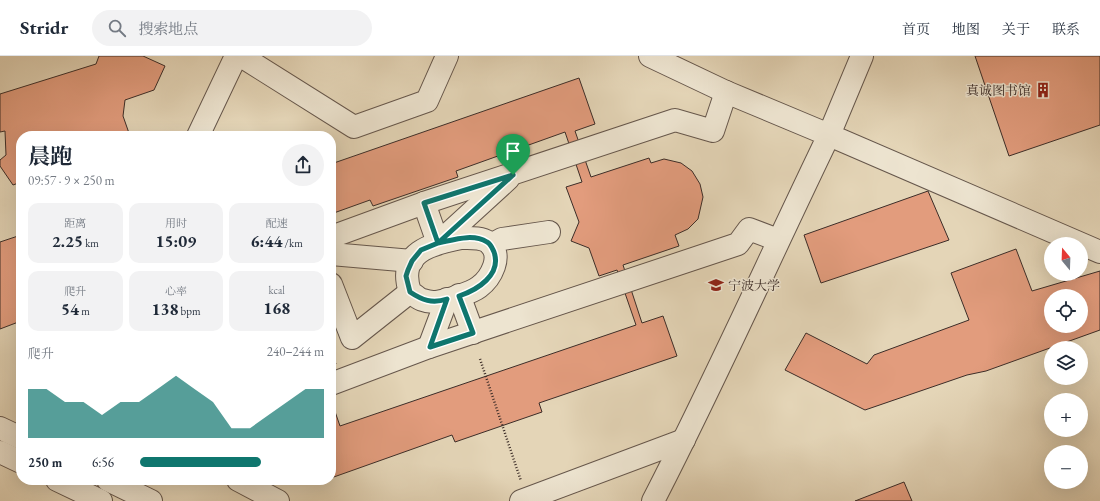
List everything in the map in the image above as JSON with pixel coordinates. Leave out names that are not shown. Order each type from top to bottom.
[{"type":"street","points":[[200,131],[236,56]]},
{"type":"street","points":[[242,56],[354,127],[427,102],[447,56]]},
{"type":"street","points":[[650,56],[726,92],[1100,252]]},
{"type":"street","points":[[653,501],[684,440],[829,135],[862,56]]},
{"type":"street","points":[[336,235],[424,203],[513,175],[676,120],[713,131],[726,92]]},
{"type":"street","points":[[438,243],[513,175]]},
{"type":"street","points":[[424,203],[438,243]]},
{"type":"street","points":[[336,382],[363,370],[430,347],[738,244],[749,229],[778,240]]},
{"type":"street","points":[[491,245],[502,239],[549,232]]},
{"type":"street","points":[[461,238],[480,239],[488,242],[495,254],[495,264],[491,274],[477,289],[438,302],[422,300],[410,292],[406,276],[412,261],[421,250],[438,243],[461,238]]},
{"type":"street","points":[[336,254],[412,261]]},
{"type":"street","points":[[352,338],[410,292]]},
{"type":"street","points":[[336,297],[363,370]]},
{"type":"street","points":[[453,297],[473,333]]},
{"type":"street","points":[[430,347],[453,297]]},
{"type":"street","points":[[0,428],[16,436]]},
{"type":"street","points":[[524,500],[684,440]]},
{"type":"street","points":[[0,452],[16,460]]},
{"type":"street","points":[[67,485],[101,501]]},
{"type":"street","points":[[118,485],[151,501]]},
{"type":"street","points":[[248,485],[278,501]]},
{"type":"path","points":[[480,359],[524,500]]},
{"type":"building","points":[[99,56],[143,56],[165,66],[154,90],[125,100],[123,116],[128,131],[16,131],[16,184],[13,185],[0,166],[0,160],[6,155],[5,131],[0,132],[0,94],[96,64]]},
{"type":"building","name":"真诚图书馆","points":[[975,56],[1100,56],[1100,125],[1009,156]]},
{"type":"building","points":[[579,78],[595,124],[575,131],[591,177],[649,158],[651,163],[664,159],[681,163],[692,171],[700,184],[703,197],[698,219],[688,229],[675,235],[679,246],[623,265],[642,323],[663,316],[677,356],[539,403],[542,412],[455,442],[452,435],[336,476],[336,414],[340,426],[636,325],[617,270],[599,276],[589,248],[571,241],[579,222],[566,187],[582,182],[565,132],[456,171],[458,177],[373,206],[370,200],[336,212],[336,162]]},
{"type":"building","points":[[928,191],[949,240],[821,283],[804,235]]},
{"type":"building","points":[[16,237],[16,323],[0,329],[0,242]]},
{"type":"building","points":[[1016,249],[1032,291],[1066,281],[1088,281],[1088,275],[1100,271],[1100,330],[1069,341],[1044,341],[1044,350],[986,371],[967,375],[865,410],[785,370],[806,333],[867,364],[874,355],[969,320],[951,273]]},
{"type":"building","points":[[904,482],[912,501],[855,501]]},
{"type":"place","name":"真诚图书馆","points":[[1043,90]]},
{"type":"place","name":"宁波大学","points":[[716,285]]},
{"type":"route","points":[[513,175],[424,203],[438,243],[461,238],[480,239],[491,245],[495,254],[495,264],[491,274],[485,282],[477,289],[459,296],[473,333],[430,347],[447,299],[438,302],[422,300],[410,292],[406,276],[412,261],[421,250],[438,243],[513,175]]}]
